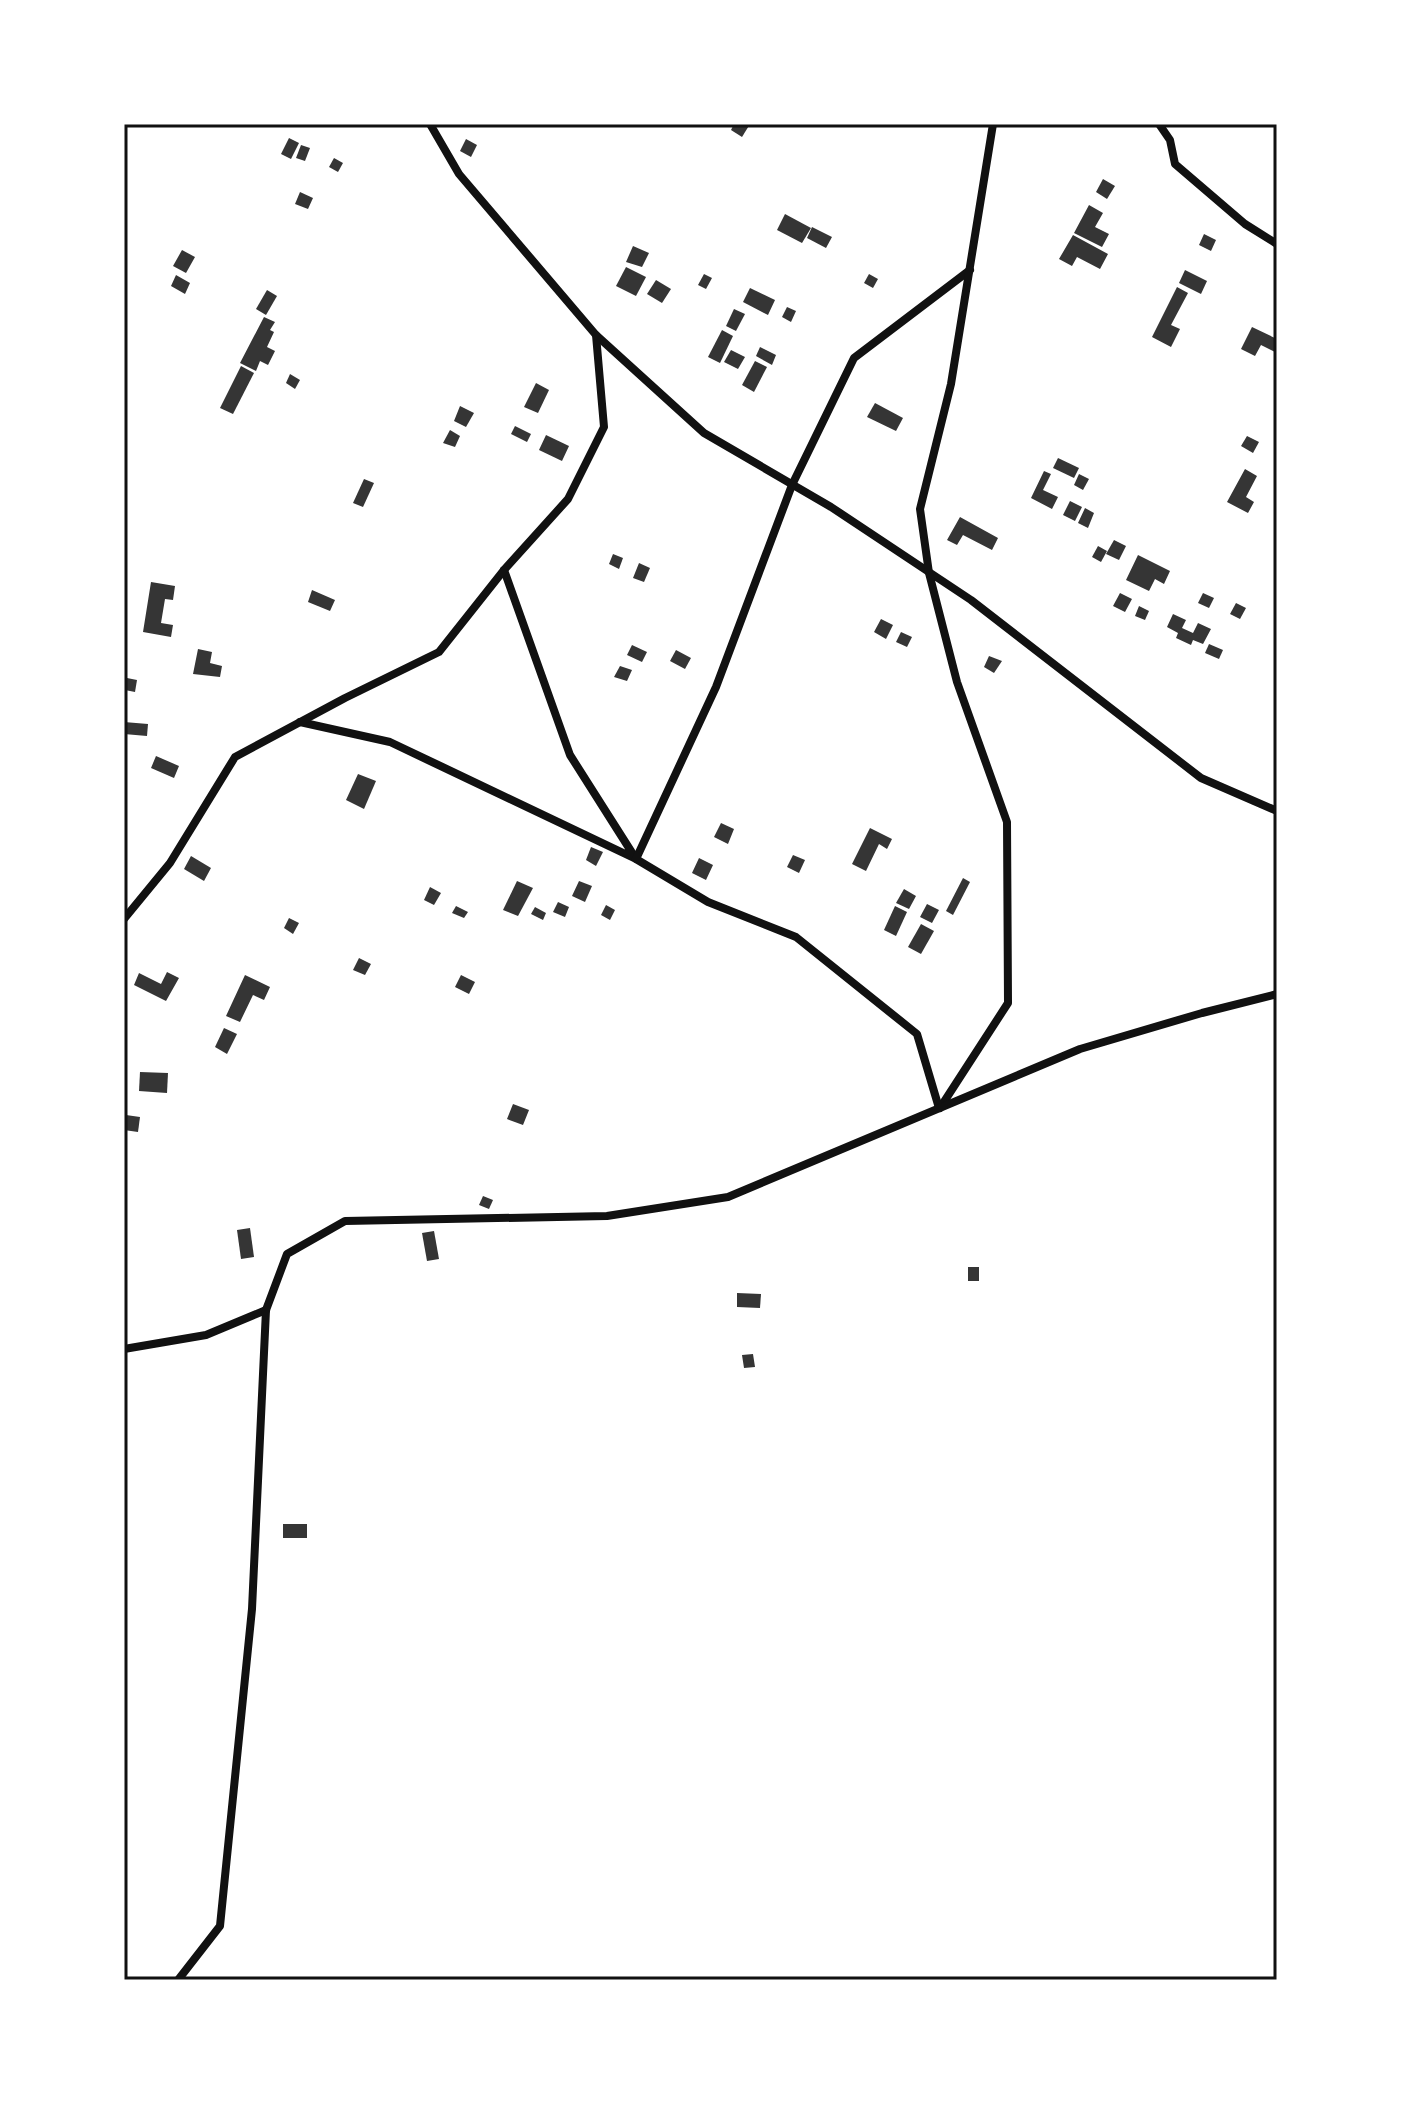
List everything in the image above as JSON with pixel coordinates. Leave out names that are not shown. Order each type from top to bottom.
[{"type":"street","points":[[430,124],[459,174],[596,335],[704,433],[831,507],[971,600],[1201,778],[1277,811]]},
{"type":"street","points":[[939,1108],[1008,1003],[1007,822],[957,682],[929,573],[920,509],[951,384],[993,124]]},
{"type":"street","points":[[1159,124],[1170,140],[1175,164],[1245,224],[1277,244]]},
{"type":"street","points":[[636,859],[716,687],[792,485],[854,358],[970,270]]},
{"type":"street","points":[[124,919],[170,863],[235,757],[439,652],[504,570],[568,499],[604,427],[596,335]]},
{"type":"street","points":[[504,570],[570,755],[636,859]]},
{"type":"street","points":[[300,722],[390,742],[636,859],[708,902],[796,937],[917,1034],[939,1108]]},
{"type":"street","points":[[178,1980],[220,1926],[252,1609],[266,1310],[287,1254],[345,1221],[607,1216],[728,1197],[1080,1049],[1277,994]]},
{"type":"street","points":[[124,1349],[206,1335],[266,1310]]},
{"type":"building","points":[[734,124],[750,124],[742,137],[731,130]]},
{"type":"building","points":[[289,138],[299,143],[291,159],[281,154]]},
{"type":"building","points":[[466,139],[477,145],[471,157],[460,151]]},
{"type":"building","points":[[301,145],[310,148],[305,161],[296,158]]},
{"type":"building","points":[[334,158],[343,163],[338,172],[329,167]]},
{"type":"building","points":[[1103,179],[1115,186],[1107,199],[1096,192]]},
{"type":"building","points":[[300,192],[313,198],[308,209],[295,204]]},
{"type":"building","points":[[1089,205],[1103,213],[1095,227],[1109,234],[1102,247],[1074,233]]},
{"type":"building","points":[[785,214],[811,228],[802,243],[777,230]]},
{"type":"building","points":[[812,227],[832,237],[826,248],[807,238]]},
{"type":"building","points":[[1204,234],[1216,240],[1211,251],[1199,245]]},
{"type":"building","points":[[1073,235],[1108,254],[1100,269],[1077,257],[1072,266],[1059,259]]},
{"type":"building","points":[[633,246],[649,253],[642,267],[626,262]]},
{"type":"building","points":[[182,250],[195,257],[186,273],[173,266]]},
{"type":"building","points":[[626,267],[646,277],[636,296],[616,286]]},
{"type":"building","points":[[1185,270],[1207,281],[1201,294],[1179,283]]},
{"type":"building","points":[[704,274],[712,278],[706,289],[698,285]]},
{"type":"building","points":[[869,274],[878,279],[873,288],[864,283]]},
{"type":"building","points":[[176,275],[190,283],[185,294],[171,286]]},
{"type":"building","points":[[656,280],[671,289],[662,303],[647,294]]},
{"type":"building","points":[[1177,287],[1188,293],[1171,325],[1180,329],[1171,347],[1152,337]]},
{"type":"building","points":[[750,288],[775,300],[768,315],[743,302]]},
{"type":"building","points":[[267,290],[277,296],[266,315],[256,309]]},
{"type":"building","points":[[787,307],[796,311],[791,322],[782,317]]},
{"type":"building","points":[[734,309],[745,314],[736,331],[726,326]]},
{"type":"building","points":[[264,317],[275,322],[267,347],[275,351],[268,365],[260,361],[256,371],[240,363]]},
{"type":"building","points":[[1252,327],[1277,339],[1277,353],[1261,345],[1255,356],[1241,349]]},
{"type":"building","points":[[722,330],[733,336],[720,363],[708,357]]},
{"type":"building","points":[[760,347],[776,355],[772,365],[756,356]]},
{"type":"building","points":[[731,350],[745,357],[738,369],[724,362]]},
{"type":"building","points":[[755,361],[767,367],[754,392],[742,385]]},
{"type":"building","points":[[241,366],[254,373],[233,414],[220,408]]},
{"type":"building","points":[[290,374],[300,380],[295,389],[286,383]]},
{"type":"building","points":[[536,383],[549,390],[538,413],[524,407]]},
{"type":"building","points":[[875,403],[903,418],[896,431],[867,417]]},
{"type":"building","points":[[460,406],[474,413],[466,427],[454,421]]},
{"type":"building","points":[[515,426],[531,434],[527,442],[511,434]]},
{"type":"building","points":[[450,430],[460,436],[455,447],[443,443]]},
{"type":"building","points":[[546,435],[569,446],[562,461],[539,450]]},
{"type":"building","points":[[1247,436],[1259,442],[1253,453],[1241,446]]},
{"type":"building","points":[[1058,458],[1079,468],[1074,478],[1053,468]]},
{"type":"building","points":[[1245,469],[1257,476],[1246,497],[1254,502],[1248,513],[1227,502]]},
{"type":"building","points":[[1044,471],[1051,474],[1043,490],[1058,497],[1052,509],[1031,498]]},
{"type":"building","points":[[1079,474],[1089,479],[1083,490],[1074,485]]},
{"type":"building","points":[[364,479],[374,483],[363,507],[353,503]]},
{"type":"building","points":[[1070,501],[1082,507],[1075,521],[1063,515]]},
{"type":"building","points":[[1085,508],[1094,513],[1088,528],[1078,523]]},
{"type":"building","points":[[960,517],[998,538],[992,550],[963,535],[957,545],[947,540]]},
{"type":"building","points":[[1114,540],[1126,546],[1119,560],[1106,554]]},
{"type":"building","points":[[1098,546],[1107,551],[1101,562],[1092,557]]},
{"type":"building","points":[[613,554],[623,558],[619,569],[609,564]]},
{"type":"building","points":[[1138,555],[1170,571],[1164,584],[1155,579],[1149,591],[1126,580]]},
{"type":"building","points":[[639,563],[650,568],[644,582],[633,578]]},
{"type":"building","points":[[151,582],[175,586],[173,600],[165,599],[161,623],[173,625],[171,637],[143,632]]},
{"type":"building","points":[[312,590],[335,600],[330,611],[308,602]]},
{"type":"building","points":[[1120,593],[1132,599],[1125,612],[1113,606]]},
{"type":"building","points":[[1203,593],[1214,598],[1209,608],[1198,603]]},
{"type":"building","points":[[1236,603],[1246,608],[1240,619],[1230,614]]},
{"type":"building","points":[[1139,606],[1149,611],[1145,620],[1135,616]]},
{"type":"building","points":[[1173,614],[1186,620],[1182,628],[1193,633],[1198,623],[1211,629],[1203,644],[1193,640],[1191,645],[1176,638],[1178,633],[1167,627]]},
{"type":"building","points":[[881,619],[893,625],[886,639],[874,632]]},
{"type":"building","points":[[901,632],[912,637],[907,647],[896,642]]},
{"type":"building","points":[[1209,644],[1223,650],[1219,659],[1205,653]]},
{"type":"building","points":[[632,645],[647,652],[642,662],[627,655]]},
{"type":"building","points":[[198,649],[212,652],[210,663],[222,666],[220,677],[193,674]]},
{"type":"building","points":[[676,650],[691,658],[685,669],[670,661]]},
{"type":"building","points":[[989,656],[1002,661],[994,673],[984,667]]},
{"type":"building","points":[[620,666],[632,670],[627,681],[614,677]]},
{"type":"building","points":[[127,678],[137,680],[135,692],[125,690]]},
{"type":"building","points":[[124,722],[148,724],[147,736],[124,734]]},
{"type":"building","points":[[156,756],[179,766],[174,778],[151,768]]},
{"type":"building","points":[[358,774],[376,781],[364,809],[346,800]]},
{"type":"building","points":[[721,823],[734,829],[728,844],[714,837]]},
{"type":"building","points":[[870,828],[892,839],[887,849],[879,844],[866,871],[852,864]]},
{"type":"building","points":[[591,847],[603,852],[596,866],[586,860]]},
{"type":"building","points":[[793,855],[805,860],[799,873],[787,867]]},
{"type":"building","points":[[191,856],[211,868],[204,881],[184,869]]},
{"type":"building","points":[[699,858],[713,865],[706,880],[692,873]]},
{"type":"building","points":[[963,878],[970,882],[953,915],[946,911]]},
{"type":"building","points":[[517,881],[533,888],[518,916],[503,910]]},
{"type":"building","points":[[579,881],[592,886],[585,902],[572,896]]},
{"type":"building","points":[[430,887],[441,893],[434,905],[424,900]]},
{"type":"building","points":[[904,889],[916,896],[909,909],[896,903]]},
{"type":"building","points":[[558,902],[569,907],[565,917],[553,912]]},
{"type":"building","points":[[927,904],[939,910],[932,923],[920,917]]},
{"type":"building","points":[[606,905],[615,910],[610,920],[601,915]]},
{"type":"building","points":[[456,906],[468,912],[464,918],[452,913]]},
{"type":"building","points":[[895,906],[907,912],[896,936],[884,930]]},
{"type":"building","points":[[535,907],[546,913],[543,920],[531,914]]},
{"type":"building","points":[[289,918],[299,923],[293,934],[284,928]]},
{"type":"building","points":[[921,924],[934,931],[921,954],[908,947]]},
{"type":"building","points":[[359,958],[371,964],[365,975],[353,970]]},
{"type":"building","points":[[167,972],[179,978],[166,1001],[134,985],[139,973],[161,984]]},
{"type":"building","points":[[245,975],[270,987],[264,1000],[253,995],[240,1022],[226,1016]]},
{"type":"building","points":[[461,975],[475,982],[469,994],[455,987]]},
{"type":"building","points":[[224,1028],[237,1034],[227,1054],[215,1047]]},
{"type":"building","points":[[140,1072],[168,1073],[167,1093],[139,1091]]},
{"type":"building","points":[[513,1104],[529,1110],[523,1125],[507,1119]]},
{"type":"building","points":[[126,1115],[140,1117],[138,1132],[124,1130]]},
{"type":"building","points":[[483,1196],[493,1200],[489,1209],[479,1205]]},
{"type":"building","points":[[250,1228],[254,1257],[241,1259],[237,1230]]},
{"type":"building","points":[[434,1231],[439,1259],[427,1261],[422,1233]]},
{"type":"building","points":[[968,1267],[979,1267],[979,1281],[968,1281]]},
{"type":"building","points":[[737,1293],[761,1294],[760,1308],[737,1307]]},
{"type":"building","points":[[753,1354],[755,1367],[744,1368],[742,1355]]},
{"type":"building","points":[[283,1524],[307,1524],[307,1538],[283,1538]]}]
